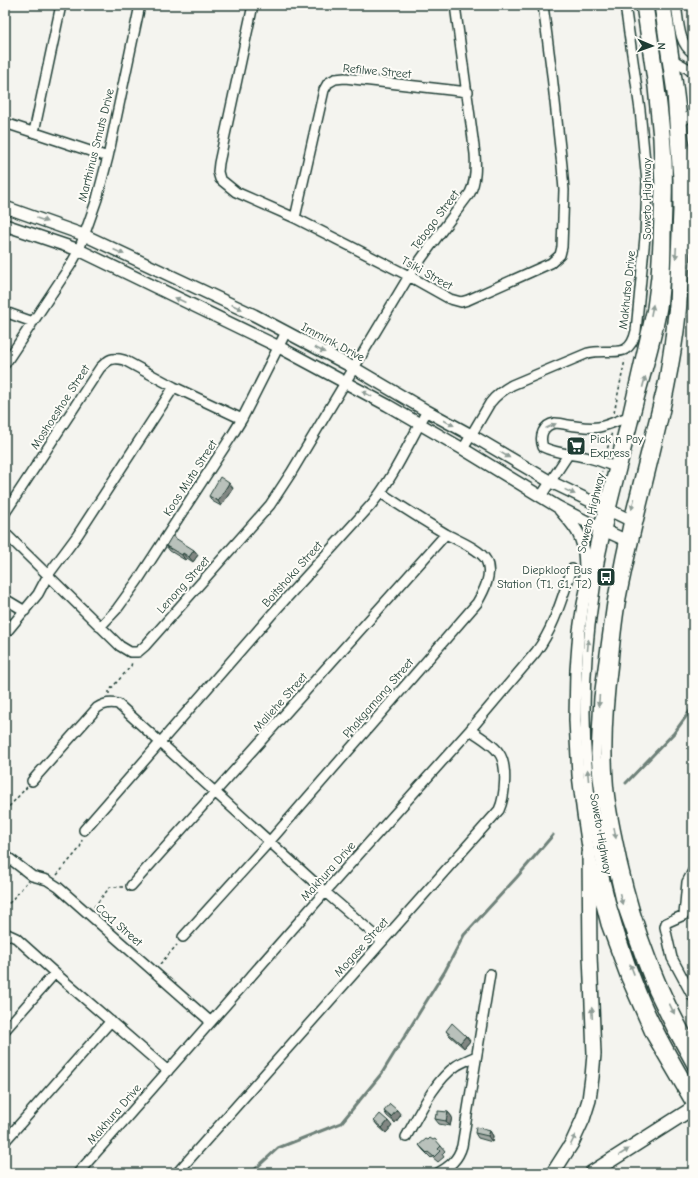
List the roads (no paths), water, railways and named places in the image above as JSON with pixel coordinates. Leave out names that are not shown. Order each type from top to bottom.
[{"type":"highway","points":[[553,1173],[572,1143],[583,1119],[589,1100],[592,1077],[594,1054],[590,955],[589,854]]},
{"type":"highway","points":[[591,1173],[693,1107]]},
{"type":"main road","name":"Soweto Highway","points":[[642,5],[654,87],[659,138],[661,188],[659,242],[653,308],[616,467],[608,510],[583,604],[576,670],[575,720],[578,775],[589,854],[607,924],[627,978],[652,1035],[693,1107]]},
{"type":"main road","name":"Soweto Highway","points":[[665,5],[681,122],[686,178],[683,269],[679,327],[673,368],[629,541],[609,691],[606,757],[612,815],[622,866],[641,938],[656,976],[693,1048]]},
{"type":"main road","name":"Immink Drive","points":[[5,207],[84,235],[254,315],[354,368],[427,411],[472,435],[550,482],[633,522]]},
{"type":"main road","points":[[5,225],[79,250],[279,347],[346,382],[420,424],[558,507],[603,530],[629,541]]},
{"type":"main road","points":[[558,507],[579,534],[582,543],[585,562],[583,604]]},
{"type":"street","points":[[34,132],[61,5]]},
{"type":"street","name":"Marthinus Smuts Drive","points":[[5,364],[79,250],[97,199],[108,157],[140,5]]},
{"type":"street","name":"Tsiki Street","points":[[253,5],[218,172],[220,179],[236,192],[295,218],[409,276],[450,299],[461,302],[551,263],[560,255],[563,242],[564,190],[554,90],[543,5]]},
{"type":"street","name":"Tebogo Street","points":[[346,382],[409,276],[470,194],[473,186],[475,176],[475,154],[468,92],[455,5]]},
{"type":"street","name":"Makhutso Drive","points":[[472,435],[495,397],[512,385],[588,352],[599,350],[623,350],[633,341],[636,331],[645,237],[647,197],[646,163],[640,110],[625,5]]},
{"type":"street","name":"Soweto Highway","points":[[608,510],[654,344],[661,308],[665,271],[668,193],[667,162],[661,94],[648,5]]},
{"type":"street","name":"Soweto Highway","points":[[633,522],[664,380],[669,347],[674,290],[678,210],[677,151],[672,93],[659,5]]},
{"type":"street","points":[[676,5],[682,40],[688,49],[693,53]]},
{"type":"street","points":[[673,60],[688,68],[693,73]]},
{"type":"street","name":"Refilwe Street","points":[[295,218],[324,90],[328,83],[335,79],[345,78],[468,92]]},
{"type":"street","points":[[681,122],[693,114]]},
{"type":"street","points":[[5,123],[108,157]]},
{"type":"street","points":[[5,312],[33,322]]},
{"type":"street","name":"Koos Muta Street","points":[[100,627],[117,609],[138,580],[231,437],[242,419],[286,332]]},
{"type":"street","name":"Moshoeshoe Street","points":[[5,513],[100,368],[111,358],[124,360],[174,387],[242,419]]},
{"type":"street","name":"Lenong Street","points":[[100,627],[124,650],[138,652],[145,646],[270,505],[346,382]]},
{"type":"street","points":[[5,634],[38,594],[48,575],[77,536],[174,387]]},
{"type":"street","name":"Boitshoka Street","points":[[84,830],[273,613],[380,493],[427,411]]},
{"type":"street","points":[[616,467],[588,458],[568,455],[548,449],[543,446],[541,441],[543,430],[549,425],[556,423],[588,428],[600,427],[628,417]]},
{"type":"street","points":[[463,449],[472,435]]},
{"type":"street","points":[[541,496],[568,455]]},
{"type":"street","name":"Phakgamang Street","points":[[184,937],[270,841],[477,603],[481,596],[489,573],[487,561],[484,556],[380,493]]},
{"type":"street","name":"Soweto Highway","points":[[603,530],[586,658],[585,727],[591,811],[608,897],[624,949],[662,1038],[693,1092]]},
{"type":"street","points":[[5,533],[100,627]]},
{"type":"street","name":"Maliehe Street","points":[[131,886],[446,534]]},
{"type":"street","name":"Soweto Highway","points":[[629,541],[612,603],[599,697],[596,754],[598,778],[606,836],[622,905],[654,992],[693,1067]]},
{"type":"street","name":"Makhura Drive","points":[[78,1173],[325,892],[470,730],[544,642],[572,570]]},
{"type":"street","points":[[5,599],[25,611]]},
{"type":"street","points":[[32,781],[97,708],[108,702],[118,704],[325,892],[382,941]]},
{"type":"street","name":"Mogase Street","points":[[178,1173],[499,810],[502,804],[504,773],[500,754],[495,748],[470,730]]},
{"type":"street","name":"Ccx1 Street","points":[[5,855],[32,876],[52,882],[211,1022]]},
{"type":"street","points":[[693,872],[687,882],[684,916],[666,923],[665,927],[672,958],[693,997]]},
{"type":"street","points":[[5,933],[16,938],[168,1071]]},
{"type":"street","points":[[5,1030],[55,973]]},
{"type":"street","points":[[438,1173],[456,1161],[460,1154],[490,974]]},
{"type":"street","points":[[5,1141],[110,1021]]},
{"type":"street","points":[[406,1137],[425,1103],[446,1074],[457,1065],[476,1056]]},
{"type":"waterway","points":[[626,783],[674,733],[693,707]]},
{"type":"waterway","points":[[251,1173],[278,1148],[341,1123],[382,1073],[445,971],[464,935],[553,835]]},
{"type":"place","name":"Pick n Pay Express","points":[[576,446]]},
{"type":"place","name":"Diepkloof Bus Station (T1, C1, T2)","points":[[606,577]]}]
